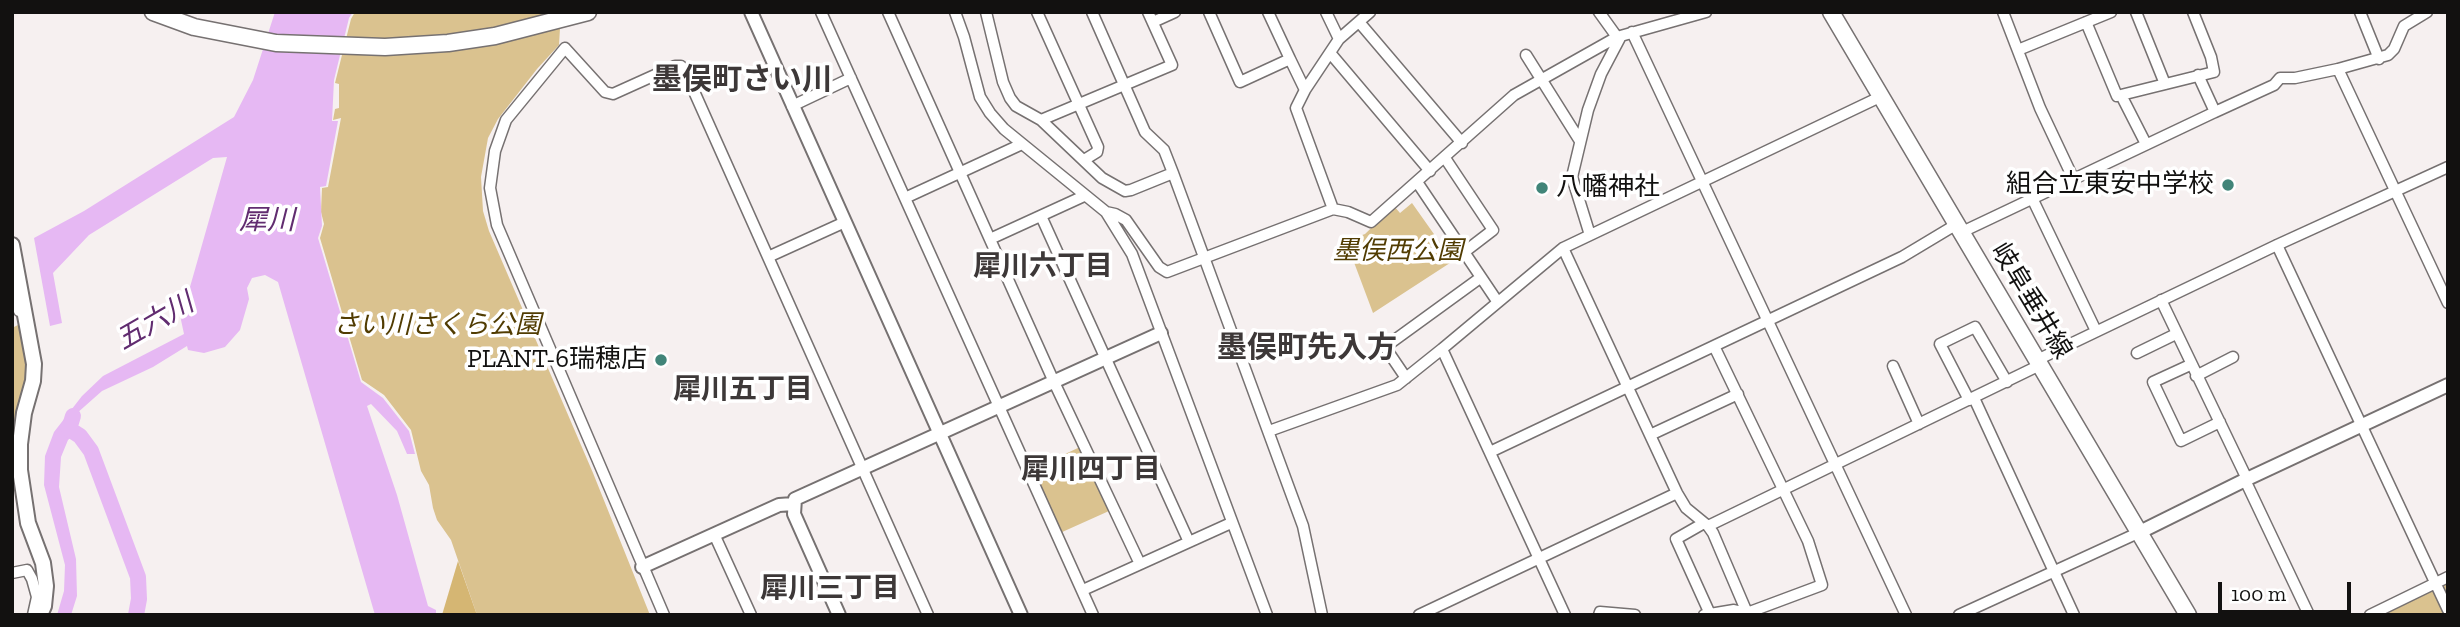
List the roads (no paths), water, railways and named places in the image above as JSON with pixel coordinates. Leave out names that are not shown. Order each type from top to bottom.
[{"type":"main road","points":[[153,12],[194,27],[276,43],[375,47],[448,43],[495,36],[582,14]]},
{"type":"main road","name":"岐阜垂井線","points":[[1831,12],[2188,615]]},
{"type":"main road","points":[[12,245],[33,351],[33,381],[20,444],[20,470],[28,523],[43,563],[46,586],[40,615]]},
{"type":"street","points":[[751,12],[1021,615]]},
{"type":"street","points":[[888,12],[1054,382],[1140,564]]},
{"type":"street","points":[[955,12],[980,97],[990,113],[1021,144],[1105,212],[1132,254],[1267,615]]},
{"type":"street","points":[[986,12],[1003,82],[1016,106],[1041,120],[1102,178],[1125,191],[1173,173]]},
{"type":"street","points":[[1037,12],[1098,147],[1097,152],[1084,160]]},
{"type":"street","points":[[1092,12],[1145,132],[1164,150],[1205,256],[1303,526],[1322,615]]},
{"type":"street","points":[[1041,120],[1172,65],[1150,17],[1175,12]]},
{"type":"street","points":[[1209,12],[1240,82],[1290,60]]},
{"type":"street","points":[[1268,12],[1305,90]]},
{"type":"street","points":[[1326,12],[1339,39]]},
{"type":"street","points":[[1333,209],[1296,107],[1339,39],[1370,12]]},
{"type":"street","points":[[1599,12],[1619,37]]},
{"type":"street","points":[[1105,212],[1126,220],[1162,270],[1167,272],[1333,209],[1371,222],[1514,95],[1541,78],[1619,37],[1706,12]]},
{"type":"street","points":[[2003,12],[2040,108],[2073,178]]},
{"type":"street","points":[[2018,50],[2111,12]]},
{"type":"street","points":[[2136,12],[2165,84]]},
{"type":"street","points":[[2086,22],[2116,96],[2214,72],[2211,57],[2193,12]]},
{"type":"street","points":[[2360,12],[2379,59]]},
{"type":"street","points":[[1490,452],[1959,228],[2032,198],[2274,85],[2280,78],[2295,78],[2379,59],[2394,49],[2411,16],[2427,12]]},
{"type":"street","points":[[824,13],[1093,615]]},
{"type":"street","points":[[1359,22],[1462,143]]},
{"type":"street","points":[[1632,32],[1906,615]]},
{"type":"street","points":[[1590,235],[1572,177],[1601,74],[1619,37]]},
{"type":"street","points":[[664,615],[498,225],[489,188],[495,151],[506,120],[565,48],[605,92],[613,94],[675,66],[681,66],[928,615]]},
{"type":"street","points":[[1331,54],[1430,171]]},
{"type":"street","points":[[1526,55],[1580,141]]},
{"type":"street","points":[[2337,69],[2448,303]]},
{"type":"street","points":[[2198,75],[2216,112]]},
{"type":"street","points":[[792,106],[851,78]]},
{"type":"street","points":[[2121,95],[2146,144]]},
{"type":"street","points":[[1269,431],[1397,385],[1563,248],[1882,96]]},
{"type":"street","points":[[905,198],[1021,144]]},
{"type":"street","points":[[1445,158],[1493,230],[1463,253]]},
{"type":"street","points":[[1714,346],[1738,394],[1783,488],[1808,541],[1822,585],[1748,614],[1734,610],[1707,614],[1676,539],[1706,525],[1783,488],[1835,463],[2007,382],[2096,331],[2277,244],[2448,167]]},
{"type":"street","points":[[1417,182],[1497,302]]},
{"type":"street","points":[[990,239],[1084,196]]},
{"type":"street","points":[[2032,198],[2096,331]]},
{"type":"street","points":[[1041,216],[1189,541]]},
{"type":"street","points":[[768,257],[845,222]]},
{"type":"street","points":[[2277,244],[2448,610]]},
{"type":"street","points":[[1563,248],[1677,493],[1686,508],[1706,525],[1748,614]]},
{"type":"street","points":[[1406,378],[1385,347],[1480,278]]},
{"type":"street","points":[[12,292],[33,351]]},
{"type":"street","points":[[2161,300],[2309,615]]},
{"type":"street","points":[[2007,382],[1975,327],[1940,344],[1971,399],[2074,615]]},
{"type":"street","points":[[839,615],[794,514],[793,504],[800,495],[1161,334]]},
{"type":"street","points":[[2137,353],[2176,334]]},
{"type":"street","points":[[1442,349],[1565,615]]},
{"type":"street","points":[[2196,376],[2233,357]]},
{"type":"street","points":[[2190,365],[2152,383],[2180,441],[2220,422]]},
{"type":"street","points":[[1893,366],[1919,424]]},
{"type":"street","points":[[1959,615],[2054,573],[2448,385]]},
{"type":"street","points":[[1650,435],[1738,394]]},
{"type":"street","points":[[12,439],[22,406],[28,400]]},
{"type":"street","points":[[1419,615],[1677,493]]},
{"type":"street","points":[[642,567],[779,505],[793,504]]},
{"type":"street","points":[[1083,590],[1231,523]]},
{"type":"street","points":[[714,534],[751,615]]},
{"type":"street","points":[[12,573],[27,570],[32,579],[37,597],[33,615]]},
{"type":"street","points":[[2370,615],[2448,577]]},
{"type":"street","points":[[1599,615],[1600,612],[1635,615]]},
{"type":"water","name":"犀川","points":[[275,12],[353,12],[349,18],[334,80],[332,121],[338,121],[326,186],[320,187],[322,226],[318,238],[361,382],[383,398],[409,431],[415,454],[407,454],[397,431],[371,404],[367,406],[397,495],[428,606],[436,610],[436,615],[375,615],[278,282],[265,275],[252,278],[247,288],[249,299],[240,330],[225,347],[204,353],[188,350],[187,346],[153,367],[102,391],[76,414],[78,431],[68,440],[61,457],[59,487],[76,559],[77,596],[71,615],[57,615],[64,591],[65,565],[44,485],[45,456],[54,432],[82,396],[103,376],[184,334],[181,320],[227,157],[213,158],[89,235],[53,273],[62,323],[50,326],[34,238],[84,211],[234,117],[253,80]]},
{"type":"waterway","name":"五六川","points":[[73,416],[69,429],[80,436],[91,451],[138,577],[139,599],[136,615]]},
{"type":"place","name":"組合立東安中学校","points":[[2228,185]]},
{"type":"place","name":"八幡神社","points":[[1542,188]]},
{"type":"place","name":"PLANT-6瑞穂店","points":[[661,360]]},
{"type":"district","name":"墨俣町さい川","points":[[742,80]]},
{"type":"district","name":"犀川六丁目","points":[[1043,267]]},
{"type":"district","name":"墨俣町先入方","points":[[1307,348]]},
{"type":"district","name":"犀川五丁目","points":[[743,390]]},
{"type":"district","name":"犀川四丁目","points":[[1091,470]]},
{"type":"district","name":"犀川三丁目","points":[[830,589]]},
{"type":"park label","name":"墨俣西公園","points":[[1398,252]]},
{"type":"park label","name":"さい川さくら公園","points":[[437,326]]}]
